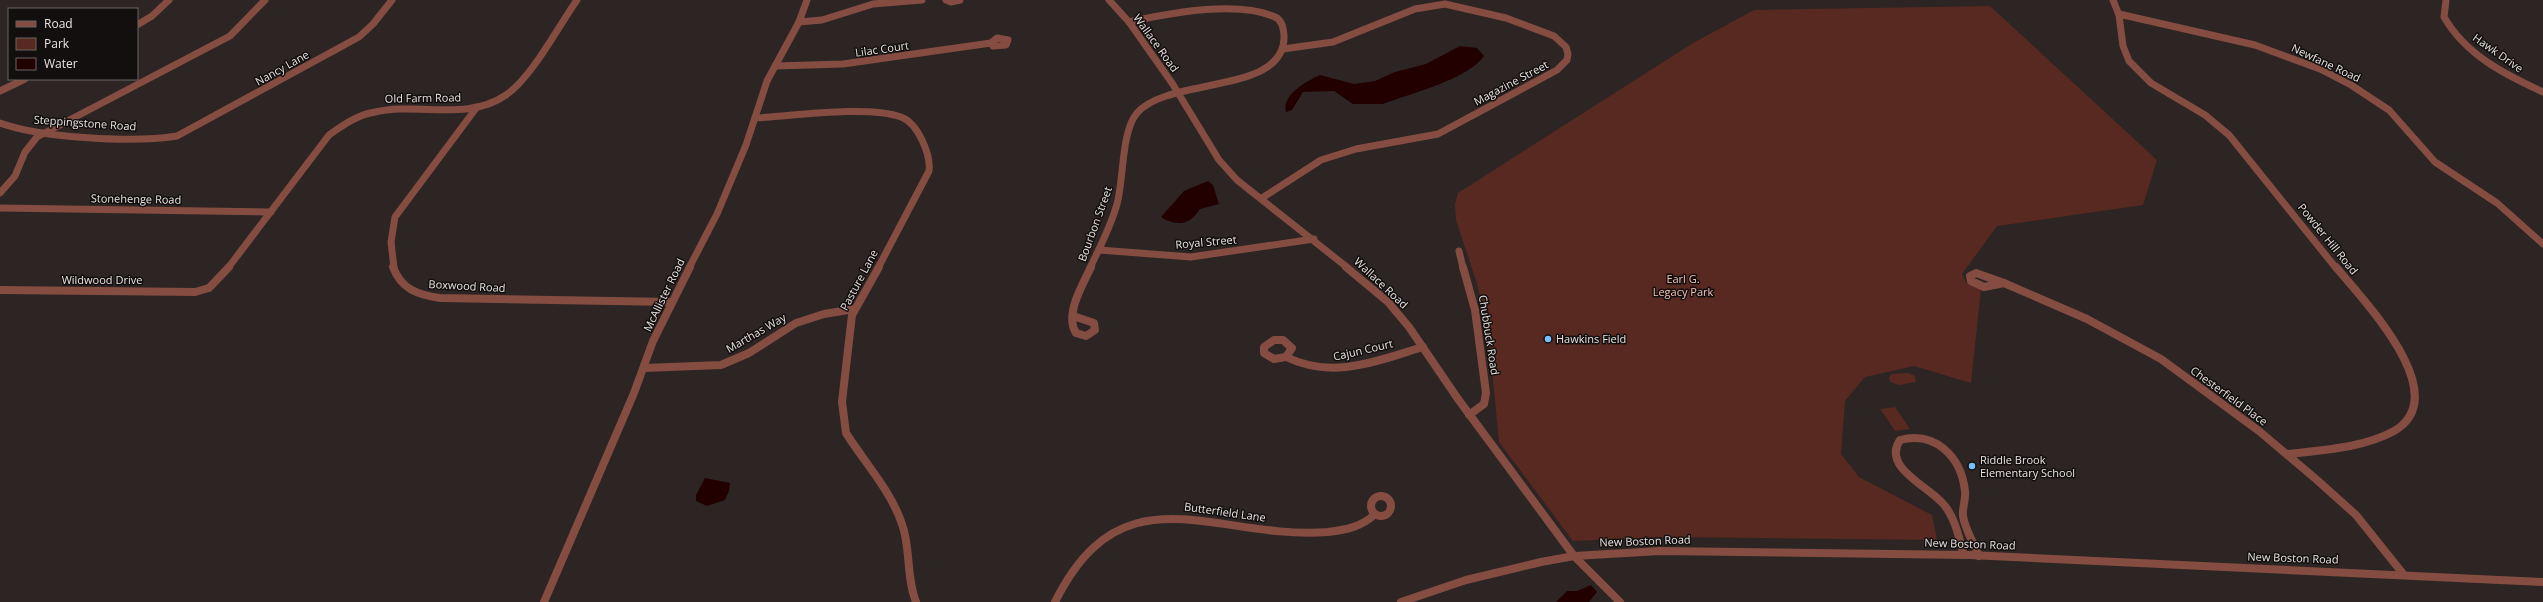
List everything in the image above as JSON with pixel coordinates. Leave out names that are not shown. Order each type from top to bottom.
[{"type":"street","points":[[138,24],[152,16],[169,0]]},
{"type":"street","points":[[0,193],[15,176],[30,145],[43,133],[230,36],[265,0]]},
{"type":"street","name":"Nancy Lane","points":[[171,138],[189,131],[359,37],[374,24],[392,0]]},
{"type":"street","name":"Old Farm Road","points":[[204,290],[220,278],[329,135],[350,119],[361,114],[384,109],[477,107],[500,98],[515,86],[577,0]]},
{"type":"street","name":"McAllister Road","points":[[544,602],[671,302],[717,214],[755,118],[767,81],[799,22],[807,0]]},
{"type":"street","points":[[799,22],[822,20],[873,4],[922,0]]},
{"type":"street","points":[[946,0],[951,2],[960,0]]},
{"type":"street","name":"Wallace Road","points":[[1109,0],[1129,22],[1176,91],[1218,160],[1238,180],[1314,239],[1388,302],[1423,347],[1469,415],[1574,556],[1620,602]]},
{"type":"street","name":"Powder Hill Road","points":[[2113,0],[2119,14],[2122,48],[2134,67],[2157,87],[2214,120],[2229,134],[2391,335],[2412,371],[2416,390],[2414,404],[2409,416],[2388,435],[2353,446],[2288,454]]},
{"type":"street","name":"Hawk Drive","points":[[2446,0],[2444,17],[2458,37],[2494,66],[2543,92]]},
{"type":"street","name":"Magazine Street","points":[[1262,198],[1307,168],[1331,156],[1417,140],[1438,134],[1557,70],[1567,60],[1568,54],[1566,47],[1558,38],[1536,27],[1476,10],[1445,4],[1415,9],[1333,42],[1283,49]]},
{"type":"street","points":[[1129,22],[1193,7],[1231,7],[1263,10],[1272,13],[1282,24],[1283,49]]},
{"type":"street","name":"Newfane Road","points":[[2119,14],[2234,38],[2270,50],[2335,77],[2382,104],[2405,126],[2432,159],[2504,208],[2543,244]]},
{"type":"street","name":"Lilac Court","points":[[775,66],[849,63],[991,43]]},
{"type":"street","name":"Bourbon Street","points":[[1073,316],[1079,294],[1099,250],[1119,198],[1130,134],[1137,112],[1160,96],[1253,74],[1270,65],[1279,57],[1283,49]]},
{"type":"street","points":[[0,91],[23,80]]},
{"type":"street","name":"Boxwood Road","points":[[477,107],[395,217],[391,233],[392,265],[394,272],[404,286],[422,295],[453,299],[671,302]]},
{"type":"street","name":"Pasture Lane","points":[[755,118],[870,112],[892,114],[909,122],[927,151],[931,165],[930,173],[854,309],[848,330],[842,423],[851,442],[902,522],[907,547],[908,574],[912,594],[916,602]]},
{"type":"street","name":"Steppingstone Road","points":[[0,123],[15,128],[43,133],[171,138]]},
{"type":"street","name":"Stonehenge Road","points":[[0,208],[271,212]]},
{"type":"street","name":"Royal Street","points":[[1099,250],[1191,257],[1314,239]]},
{"type":"street","name":"Chubbuck Road","points":[[1459,251],[1475,310],[1486,393],[1484,404],[1469,415]]},
{"type":"street","name":"Chesterfield Place","points":[[2004,283],[2087,319],[2147,351],[2288,454],[2356,515],[2404,575]]},
{"type":"street","name":"Wildwood Drive","points":[[0,290],[195,292],[204,290]]},
{"type":"street","name":"Marthas Way","points":[[644,368],[721,365],[749,353],[796,323],[824,314],[854,309]]},
{"type":"street","name":"Cajun Court","points":[[1286,358],[1300,365],[1327,370],[1423,347]]},
{"type":"street","points":[[1964,555],[1950,513],[1944,504],[1911,477],[1895,459],[1894,450],[1900,440],[1913,438],[1937,443],[1955,461],[1962,475],[1965,491],[1964,519],[1979,556]]},
{"type":"street","name":"Butterfield Lane","points":[[1055,602],[1065,581],[1083,557],[1109,536],[1138,524],[1158,519],[1185,518],[1275,531],[1310,533],[1355,527],[1364,524],[1375,514]]},
{"type":"street","name":"New Boston Road","points":[[1402,602],[1445,586],[1488,574],[1574,556],[1660,551],[1964,555],[2543,582]]},
{"type":"green space","name":"Earl G. Legacy Park","points":[[1990,6],[2157,160],[2143,205],[1997,226],[1962,274],[1966,282],[1981,289],[1971,383],[1914,366],[1865,377],[1845,401],[1841,454],[1859,477],[1932,515],[1937,540],[1666,537],[1573,541],[1499,442],[1490,348],[1478,287],[1456,220],[1455,204],[1458,193],[1693,43],[1754,10]]},
{"type":"green space","points":[[1908,373],[1915,376],[1916,382],[1899,385],[1890,382],[1889,377],[1892,374]]},
{"type":"green space","points":[[1895,407],[1910,429],[1895,431],[1880,409]]},
{"type":"water","points":[[1460,46],[1477,48],[1484,56],[1466,72],[1438,85],[1383,104],[1353,104],[1334,91],[1303,92],[1292,110],[1286,112],[1285,106],[1291,94],[1308,81],[1320,75],[1354,84],[1375,81],[1395,72],[1426,64]]},
{"type":"water","points":[[1208,181],[1213,185],[1219,204],[1200,209],[1192,218],[1183,223],[1172,222],[1161,217],[1184,191]]},
{"type":"water","points":[[705,478],[730,483],[729,491],[725,500],[707,506],[696,501],[696,495]]},
{"type":"water","points":[[1591,585],[1597,592],[1589,602],[1556,602],[1567,591],[1577,591]]},
{"type":"place","name":"Hawkins Field","points":[[1548,339]]},
{"type":"place","name":"Riddle Brook Elementary School","points":[[1972,466]]}]
